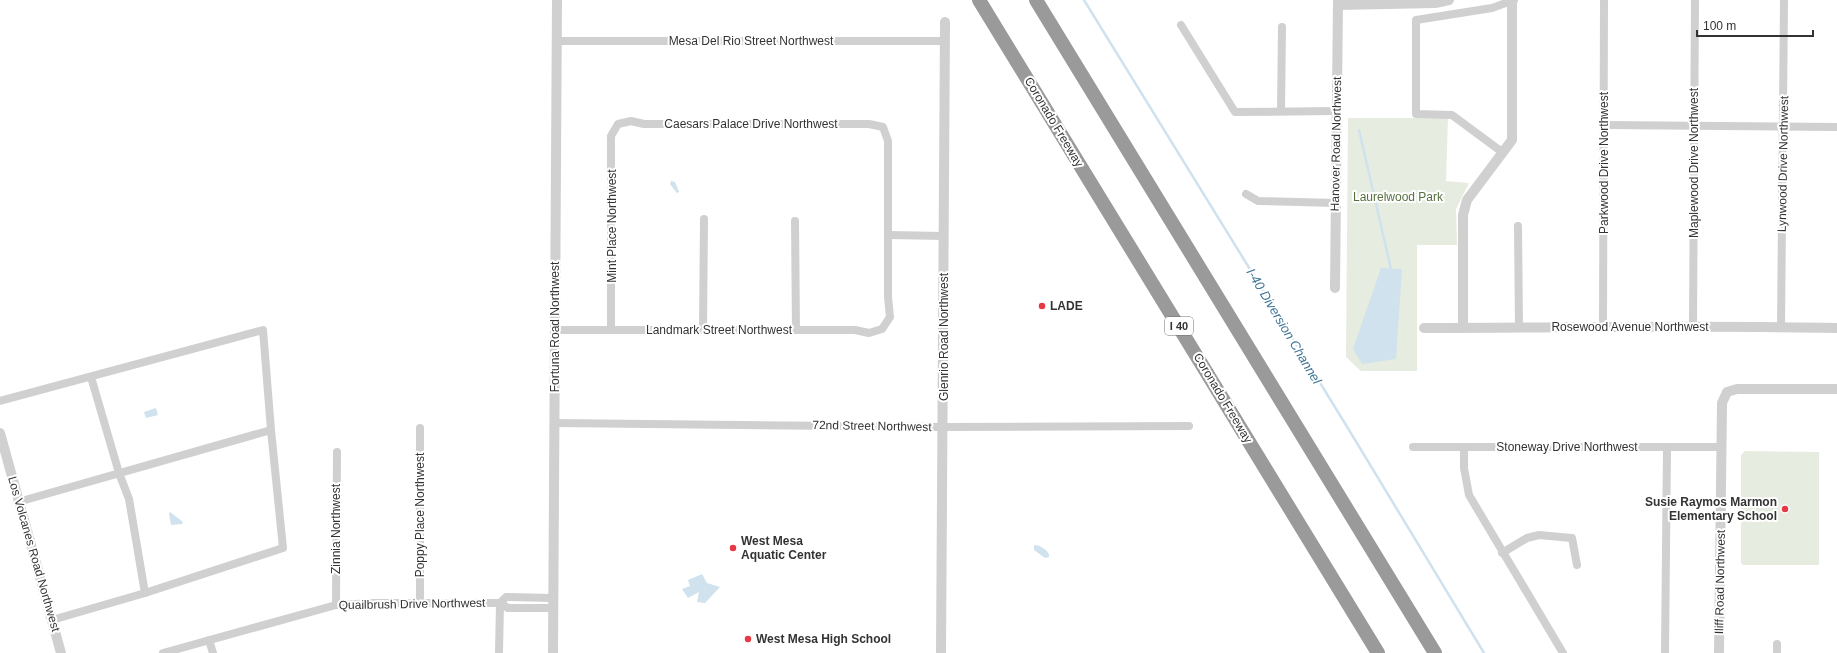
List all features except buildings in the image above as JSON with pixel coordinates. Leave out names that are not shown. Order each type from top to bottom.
[{"type":"highway","name":"Coronado Freeway","points":[[979,0],[1378,653]]},
{"type":"highway","points":[[1036,0],[1435,653]]},
{"type":"street","name":"Fortuna Road Northwest","points":[[553,653],[557,0]]},
{"type":"street","points":[[1338,3],[1428,4],[1449,0]]},
{"type":"street","points":[[1463,328],[1463,216],[1467,200],[1512,140],[1512,0],[1492,8],[1416,20],[1416,114],[1452,115],[1502,152]]},
{"type":"street","name":"Parkwood Drive Northwest","points":[[1603,327],[1604,0]]},
{"type":"street","name":"Maplewood Drive Northwest","points":[[1693,326],[1695,0]]},
{"type":"street","name":"Lynwood Drive Northwest","points":[[1781,327],[1784,0]]},
{"type":"street","name":"Hanover Road Northwest","points":[[1335,288],[1338,3]]},
{"type":"street","name":"Glenrio Road Northwest","points":[[942,653],[945,22]]},
{"type":"street","points":[[1181,25],[1235,112],[1337,111]]},
{"type":"street","points":[[1281,112],[1282,27]]},
{"type":"street","name":"Mesa Del Rio Street Northwest","points":[[557,41],[945,41]]},
{"type":"street","name":"Caesars Palace Drive Northwest","points":[[618,124],[631,122],[644,124],[869,124],[883,127],[888,141],[888,235]]},
{"type":"street","name":"Mint Place Northwest","points":[[611,330],[611,136],[618,124]]},
{"type":"street","points":[[1604,125],[1837,127]]},
{"type":"street","points":[[1246,194],[1258,201],[1336,203]]},
{"type":"street","points":[[703,330],[704,219]]},
{"type":"street","points":[[796,221],[796,330]]},
{"type":"street","points":[[1518,226],[1519,328]]},
{"type":"street","points":[[888,235],[944,236]]},
{"type":"street","name":"Landmark Street Northwest","points":[[555,330],[855,330],[869,333],[882,329],[890,317],[888,297],[888,235]]},
{"type":"street","name":"Rosewood Avenue Northwest","points":[[1424,328],[1693,326],[1837,328]]},
{"type":"street","points":[[0,401],[263,330],[283,548],[145,594],[52,620]]},
{"type":"street","points":[[91,377],[119,473],[130,499],[145,594]]},
{"type":"street","name":"Iliff Road Northwest","points":[[1719,653],[1722,403],[1728,392],[1737,389],[1837,389]]},
{"type":"street","name":"72nd Street Northwest","points":[[554,423],[944,427],[1189,426]]},
{"type":"street","name":"Poppy Place Northwest","points":[[420,428],[420,602]]},
{"type":"street","points":[[18,502],[271,430]]},
{"type":"street","name":"Los Volcanes Road Northwest","points":[[0,432],[18,502],[61,653]]},
{"type":"street","points":[[1464,447],[1464,468],[1469,495],[1502,553],[1563,653]]},
{"type":"street","points":[[1665,653],[1667,447]]},
{"type":"street","name":"Stoneway Drive Northwest","points":[[1413,448],[1721,447]]},
{"type":"street","name":"Zinnia Northwest","points":[[336,605],[337,452]]},
{"type":"street","points":[[1502,553],[1527,538],[1539,535],[1572,538],[1577,565]]},
{"type":"street","name":"Quailbrush Drive Northwest","points":[[163,653],[336,605],[420,602],[500,603],[508,608],[553,603]]},
{"type":"street","points":[[499,653],[500,603]]},
{"type":"street","points":[[209,640],[213,653]]},
{"type":"street","points":[[1777,644],[1777,653]]},
{"type":"green space","name":"Laurelwood Park","points":[[1348,118],[1448,118],[1446,181],[1469,183],[1456,209],[1457,245],[1417,245],[1417,371],[1361,371],[1346,357]]},
{"type":"green space","points":[[1745,451],[1819,452],[1819,565],[1743,565],[1741,563],[1741,455]]},
{"type":"water","points":[[671,181],[675,182],[679,192],[677,193],[670,184]]},
{"type":"water","points":[[1381,268],[1402,269],[1396,359],[1362,364],[1353,349]]},
{"type":"water","points":[[156,408],[158,415],[146,418],[144,412]]},
{"type":"water","points":[[170,512],[183,522],[182,524],[171,525]]},
{"type":"water","points":[[1034,545],[1044,549],[1048,553],[1049,557],[1045,558],[1034,550]]},
{"type":"water","points":[[702,574],[707,583],[720,587],[705,603],[697,602],[699,592],[688,598],[682,589],[690,586],[688,580]]},
{"type":"waterway","name":"I-40 Diversion Channel","points":[[1084,0],[1346,425],[1484,653]]},
{"type":"waterway","points":[[1359,130],[1391,269]]},
{"type":"place","name":"LADE","points":[[1042,306]]},
{"type":"place","name":"Susie Raymos Marmon Elementary School","points":[[1785,509]]},
{"type":"place","name":"West Mesa Aquatic Center","points":[[733,548]]},
{"type":"place","name":"West Mesa High School","points":[[748,639]]}]
